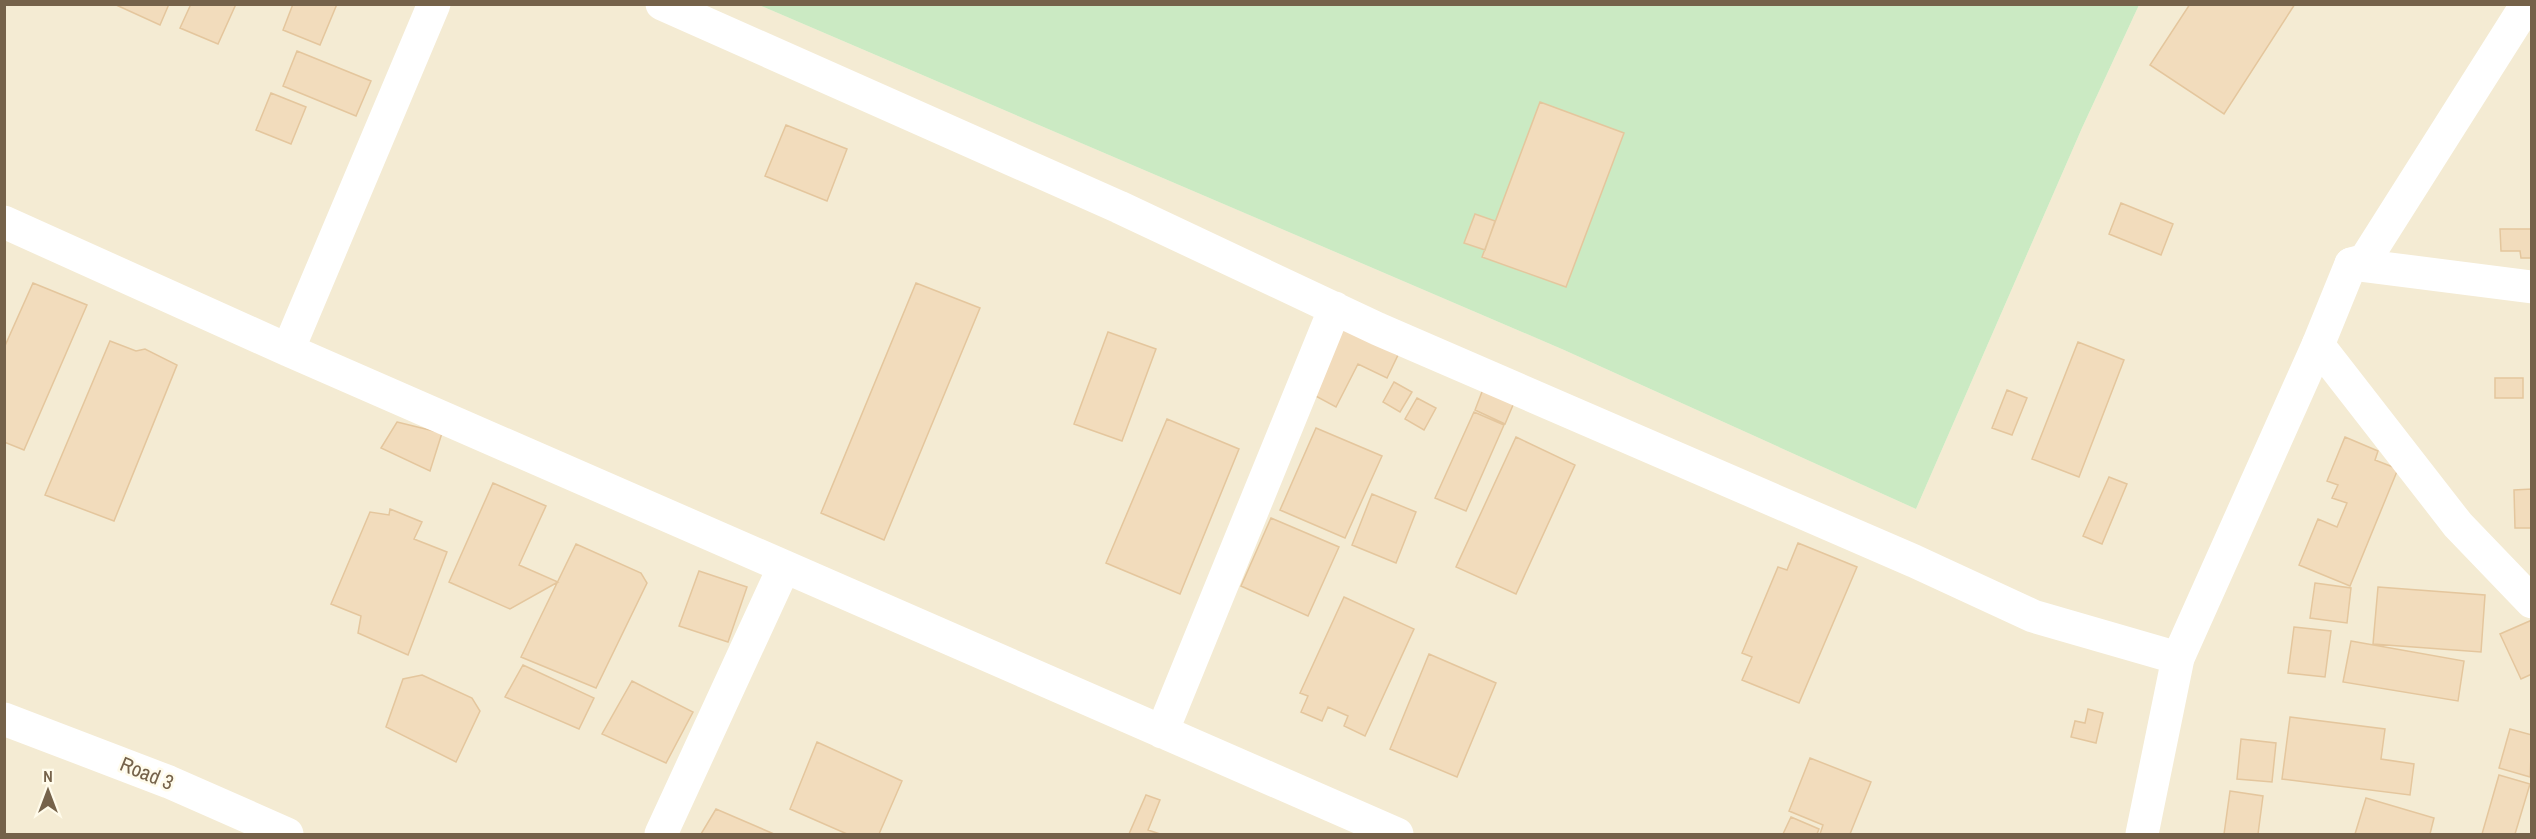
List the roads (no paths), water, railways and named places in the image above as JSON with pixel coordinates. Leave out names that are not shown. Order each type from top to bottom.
[{"type":"street","points":[[288,350],[434,4]]},
{"type":"street","points":[[662,4],[1119,207],[1335,308],[1914,561],[2033,616],[2178,658]]},
{"type":"street","points":[[2350,264],[2365,260],[2523,8]]},
{"type":"street","points":[[4,222],[288,350],[1397,834]]},
{"type":"street","points":[[2350,264],[2532,287]]},
{"type":"street","points":[[2142,834],[2178,658],[2318,345],[2350,264]]},
{"type":"street","points":[[1162,732],[1335,308]]},
{"type":"street","points":[[2318,345],[2458,525],[2532,602]]},
{"type":"street","points":[[661,834],[784,567]]},
{"type":"street","name":"Road 3","points":[[4,719],[170,782],[287,834]]}]
